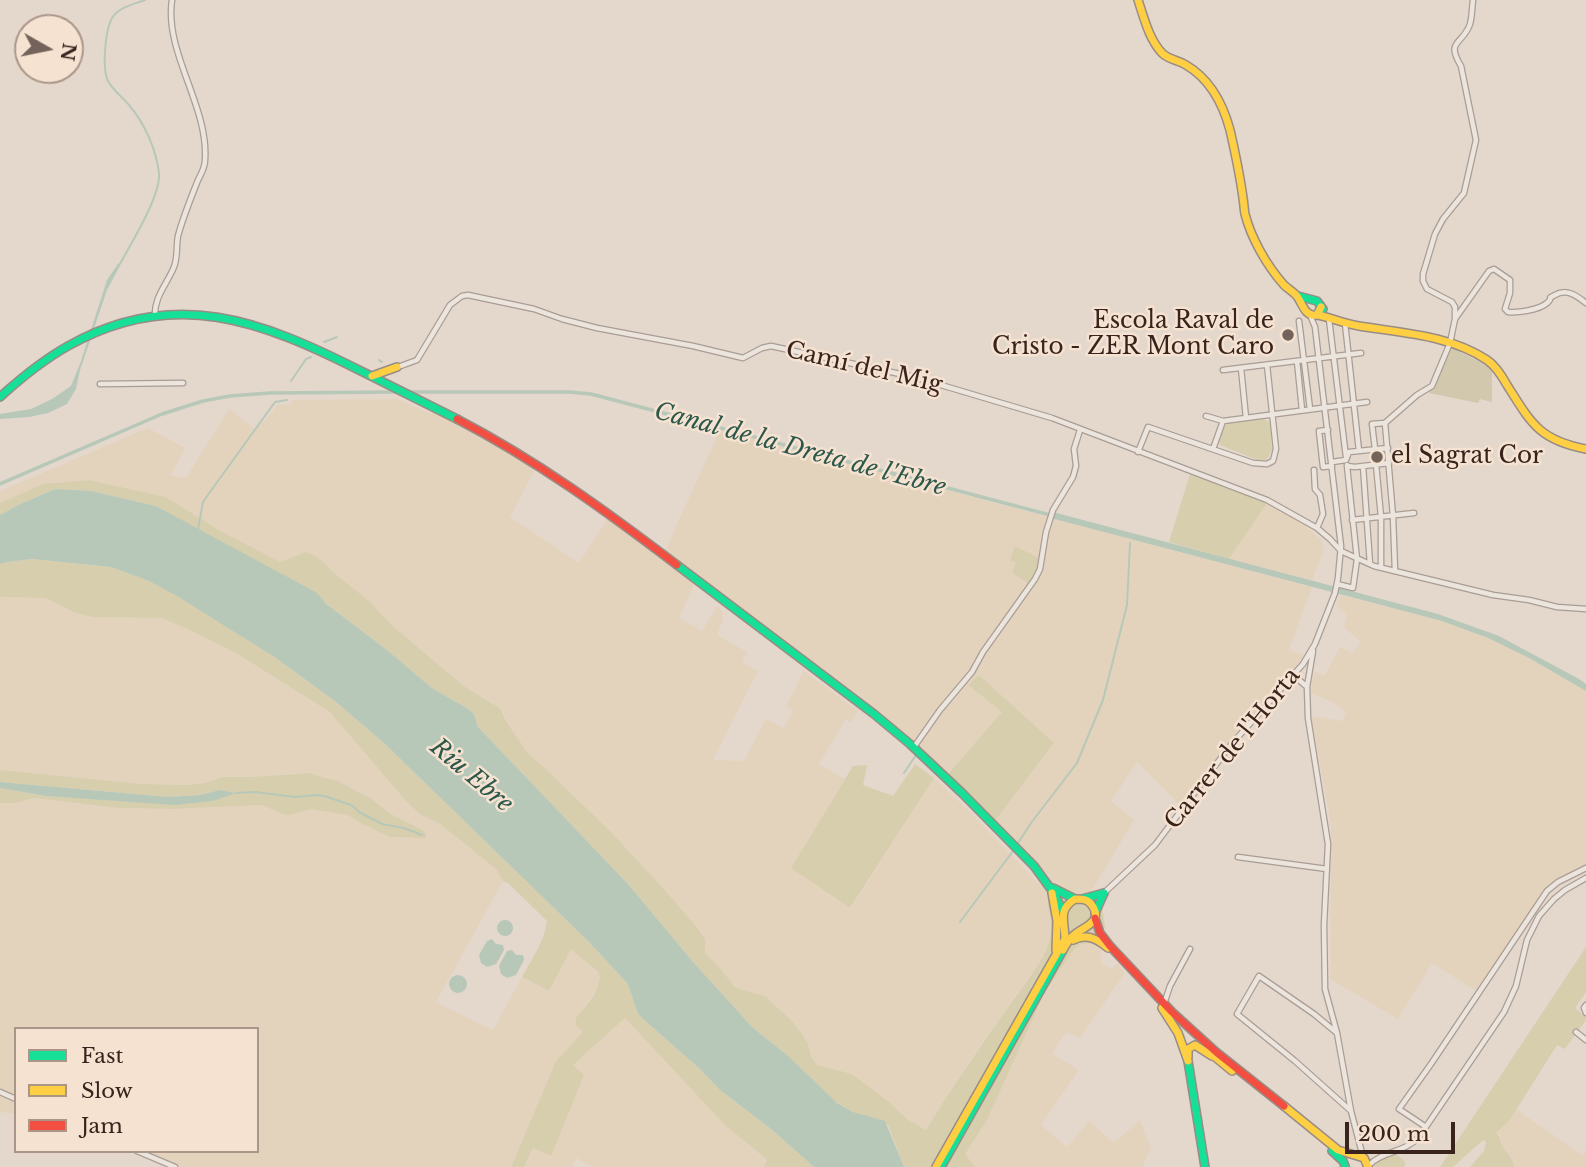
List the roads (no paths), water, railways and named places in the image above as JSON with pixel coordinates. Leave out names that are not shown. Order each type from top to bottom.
[{"type":"main road","points":[[1138,0],[1161,52],[1186,64],[1213,90],[1220,101],[1233,142],[1245,215],[1275,275],[1285,286],[1314,312],[1345,323],[1394,330],[1450,343],[1486,359],[1494,365],[1530,417],[1549,437],[1560,443],[1586,449]]},
{"type":"main road","points":[[1298,296],[1317,301],[1314,312]]},
{"type":"main road","points":[[0,397],[39,362],[87,334],[155,316],[204,314],[273,330],[382,378],[399,390],[508,446],[575,489],[874,714],[914,747],[1032,866],[1060,901],[1065,923],[1065,939],[939,1167]]},
{"type":"main road","points":[[382,378],[397,367]]},
{"type":"main road","points":[[1032,866],[1052,892],[1055,904],[1058,940],[1046,973]]},
{"type":"main road","points":[[1052,888],[1092,904],[1100,933],[1163,1006],[1215,1052],[1338,1150],[1364,1157],[1368,1167]]},
{"type":"main road","points":[[1063,911],[1068,903],[1104,893]]},
{"type":"main road","points":[[970,1111],[1069,939],[1091,926],[1104,893]]},
{"type":"main road","points":[[1065,923],[1071,929],[1096,936],[1216,1059]]},
{"type":"main road","points":[[1063,951],[1075,939],[1086,936],[1097,939],[1108,948]]},
{"type":"main road","points":[[1163,1006],[1178,1033],[1188,1061]]},
{"type":"main road","points":[[1205,1167],[1188,1061],[1188,1049],[1195,1045],[1287,1113],[1343,1161],[1345,1166]]},
{"type":"main road","points":[[1345,1166],[1348,1158],[1353,1155]]},
{"type":"street","points":[[155,316],[156,302],[177,260],[177,238],[205,165],[206,142],[175,39],[170,12],[172,0]]},
{"type":"street","points":[[1375,449],[1372,424],[1385,423],[1417,395],[1432,386],[1450,343],[1455,307],[1452,302],[1427,289],[1423,274],[1435,234],[1443,219],[1464,193],[1476,140],[1461,66],[1455,56],[1455,45],[1470,26],[1473,0]]},
{"type":"street","points":[[1455,318],[1489,271],[1494,269],[1510,279],[1510,293],[1505,309],[1508,312],[1514,313],[1546,304],[1554,295],[1563,292],[1570,293],[1586,303]]},
{"type":"street","name":"Camí del Mig","points":[[397,367],[417,360],[450,305],[468,295],[534,309],[597,328],[743,358],[771,346],[850,362],[914,377],[1032,411],[1267,500],[1317,528],[1341,551],[1370,564],[1493,595],[1557,607],[1586,609]]},
{"type":"street","name":"Carrer de l'Horta","points":[[1104,893],[1155,845],[1236,740],[1297,671],[1315,644],[1335,593],[1341,551],[1314,312]]},
{"type":"street","points":[[1328,317],[1357,559],[1353,588],[1337,585]]},
{"type":"street","points":[[1299,321],[1302,410]]},
{"type":"street","points":[[1345,323],[1359,451]]},
{"type":"street","points":[[1223,370],[1361,353]]},
{"type":"street","points":[[1300,361],[1310,409]]},
{"type":"street","points":[[1138,452],[1148,427],[1254,463],[1267,464],[1273,461],[1276,449],[1267,365]]},
{"type":"street","points":[[1241,368],[1246,418]]},
{"type":"street","points":[[100,384],[183,383]]},
{"type":"street","points":[[1206,416],[1223,421],[1367,402]]},
{"type":"street","points":[[1213,449],[1223,421]]},
{"type":"street","points":[[1385,423],[1395,571]]},
{"type":"street","points":[[914,747],[972,672],[983,652],[1035,579],[1040,569],[1050,518],[1073,477],[1076,466],[1074,449],[1080,430]]},
{"type":"street","points":[[1328,430],[1320,431],[1323,467],[1346,461],[1363,466],[1389,463]]},
{"type":"street","points":[[1346,461],[1349,452],[1388,448]]},
{"type":"street","points":[[1376,464],[1381,517],[1381,567]]},
{"type":"street","points":[[1363,466],[1370,564]]},
{"type":"street","points":[[1314,471],[1315,489],[1320,495],[1323,514],[1317,528]]},
{"type":"street","points":[[1352,520],[1414,513]]},
{"type":"street","points":[[1315,644],[1307,687],[1308,718],[1328,844],[1324,925],[1327,997],[1337,1033],[1358,1141],[1364,1157],[1375,1159]]},
{"type":"street","points":[[1297,671],[1308,677]]},
{"type":"street","points":[[1297,671],[1307,687]]},
{"type":"street","points":[[1290,680],[1301,681]]},
{"type":"street","points":[[1238,857],[1327,869]]},
{"type":"street","points":[[1426,1127],[1399,1109],[1547,891],[1558,882],[1586,868]]},
{"type":"street","points":[[1368,1167],[1375,1159],[1414,1143],[1504,1012],[1516,986],[1527,940],[1539,916],[1564,890],[1586,878]]},
{"type":"street","points":[[1163,1006],[1170,986],[1190,949]]},
{"type":"street","points":[[1337,1033],[1259,976],[1237,1014],[1351,1111]]},
{"type":"street","points":[[1586,1004],[1586,1013]]},
{"type":"street","points":[[1576,1032],[1586,1040]]},
{"type":"street","points":[[1353,1155],[1358,1141]]},
{"type":"street","points":[[142,1153],[175,1167]]},
{"type":"water","points":[[123,260],[107,290],[76,389],[67,404],[48,413],[0,419],[0,414],[31,409],[71,386],[107,280]]},
{"type":"water","name":"Riu Ebre","points":[[55,489],[91,491],[156,506],[317,593],[325,603],[432,688],[470,710],[478,727],[627,883],[753,1028],[786,1054],[837,1103],[853,1112],[885,1121],[904,1167],[814,1167],[771,1129],[720,1090],[638,1014],[628,984],[589,942],[384,743],[336,702],[276,658],[177,596],[149,581],[111,567],[32,559],[0,564],[0,515]]},
{"type":"water","points":[[1049,511],[1438,614],[1499,636],[1579,679],[1586,684],[1586,691],[1488,638],[1442,621],[1047,517]]},
{"type":"water","points":[[0,782],[168,797],[201,795],[219,790],[236,793],[213,801],[175,805],[46,796],[0,788]]},
{"type":"water","points":[[505,920],[513,928],[505,936],[497,928]]},
{"type":"water","points":[[492,939],[496,944],[503,945],[504,950],[496,964],[487,967],[481,963],[479,955],[487,941]]},
{"type":"water","points":[[512,950],[516,955],[523,955],[524,960],[516,975],[507,978],[501,974],[499,966],[507,951]]},
{"type":"water","points":[[458,975],[464,978],[467,984],[464,990],[458,993],[452,990],[449,984],[452,978]]},
{"type":"waterway","points":[[121,262],[151,206],[159,173],[145,129],[135,112],[108,81],[105,50],[108,31],[115,14],[127,6],[145,0]]},
{"type":"waterway","points":[[324,342],[337,337]]},
{"type":"waterway","points":[[291,381],[306,359],[311,357]]},
{"type":"waterway","name":"Canal de la Dreta de l'Ebre","points":[[0,484],[162,414],[203,401],[270,393],[401,392]]},
{"type":"waterway","name":"Canal de la Dreta de l'Ebre","points":[[408,392],[591,394],[1050,515]]},
{"type":"waterway","points":[[198,529],[203,502],[275,402],[287,400]]},
{"type":"waterway","points":[[1016,846],[1077,763],[1103,700],[1127,605],[1130,543]]},
{"type":"waterway","points":[[904,773],[916,755]]},
{"type":"waterway","points":[[236,793],[328,797],[353,806],[382,824],[422,835]]},
{"type":"waterway","points":[[960,922],[1013,851]]},
{"type":"place","name":"Escola Raval de Cristo - ZER Mont Caro","points":[[1288,335]]},
{"type":"place","name":"el Sagrat Cor","points":[[1377,457]]}]
